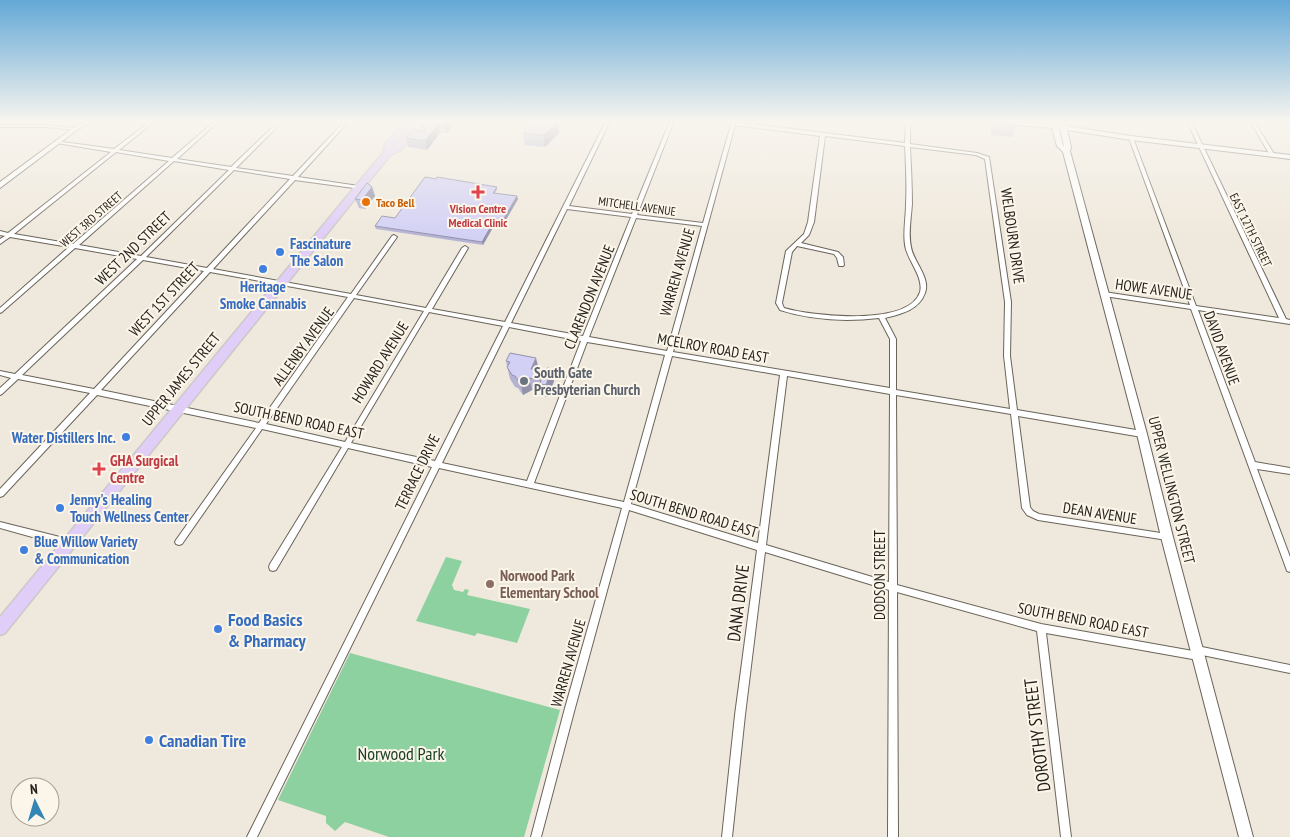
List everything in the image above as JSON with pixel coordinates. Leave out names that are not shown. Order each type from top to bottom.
[{"type":"main road","points":[[0,186],[34,160]]},
{"type":"main road","name":"UPPER JAMES STREET","points":[[0,632],[0,628],[68,542],[382,160]]},
{"type":"main road","name":"UPPER WELLINGTON STREET","points":[[1068,160],[1142,434],[1166,538],[1246,837]]},
{"type":"street","points":[[0,242],[105,160]]},
{"type":"street","points":[[166,160],[359,188]]},
{"type":"street","name":"WEST 2ND STREET","points":[[0,392],[142,258],[241,160]]},
{"type":"street","name":"WEST 1ST STREET","points":[[0,494],[310,160]]},
{"type":"street","name":"TERRACE DRIVE","points":[[252,837],[505,324],[589,160]]},
{"type":"street","name":"CLARENDON AVENUE","points":[[530,484],[585,339],[657,160]]},
{"type":"street","name":"WARREN AVENUE","points":[[536,837],[668,354],[723,160]]},
{"type":"street","points":[[819,160],[811,222],[806,235],[789,251],[779,303],[782,309],[810,316],[839,319],[881,316],[903,311],[916,303],[922,294],[923,282],[908,248],[908,160]]},
{"type":"street","name":"WELBOURN DRIVE","points":[[988,160],[1008,302],[1007,356],[1026,508],[1030,513]]},
{"type":"street","name":"DAVID AVENUE","points":[[1139,160],[1290,568]]},
{"type":"street","name":"EAST 12TH STREET","points":[[1207,160],[1287,321]]},
{"type":"street","name":"WEST 3RD STREET","points":[[0,311],[172,161]]},
{"type":"street","name":"MITCHELL AVENUE","points":[[566,207],[705,225]]},
{"type":"street","name":"MCELROY ROAD EAST","points":[[0,234],[354,296],[668,354],[1014,410],[1142,434]]},
{"type":"street","name":"ALLENBY AVENUE","points":[[179,542],[394,237]]},
{"type":"street","points":[[796,244],[836,253],[840,257],[841,265]]},
{"type":"street","name":"HOWARD AVENUE","points":[[273,567],[465,248]]},
{"type":"street","name":"HOWE AVENUE","points":[[1104,294],[1287,321]]},
{"type":"street","name":"DODSON STREET","points":[[881,316],[893,339],[894,837]]},
{"type":"street","name":"SOUTH BEND ROAD EAST","points":[[0,373],[178,408],[626,506],[892,587],[1041,628],[1290,669]]},
{"type":"street","name":"DANA DRIVE","points":[[726,837],[784,373]]},
{"type":"street","points":[[1252,465],[1290,471]]},
{"type":"street","name":"DEAN AVENUE","points":[[1030,513],[1038,517],[1166,538]]},
{"type":"street","points":[[0,525],[68,542]]},
{"type":"street","name":"DOROTHY STREET","points":[[1041,628],[1066,837]]},
{"type":"green space","points":[[446,557],[462,561],[452,585],[454,590],[463,592],[465,589],[469,590],[467,595],[530,609],[517,643],[477,633],[475,636],[416,621]]},
{"type":"green space","name":"Norwood Park","points":[[350,653],[560,710],[524,837],[389,837],[345,822],[335,831],[326,823],[326,816],[278,800]]},
{"type":"building","points":[[425,177],[436,179],[437,177],[497,187],[493,193],[517,196],[503,220],[495,219],[482,242],[375,226],[382,216],[395,218]]},
{"type":"building","points":[[367,183],[372,187],[362,200],[355,199]]},
{"type":"building","points":[[510,353],[536,358],[531,369],[545,372],[547,368],[552,369],[546,385],[540,384],[541,380],[529,378],[521,384],[507,367],[510,362],[506,361]]},
{"type":"place","name":"Vision Centre Medical Clinic","points":[[478,192]]},
{"type":"place","name":"Taco Bell","points":[[366,202]]},
{"type":"place","name":"Fascinature The Salon","points":[[280,252]]},
{"type":"place","name":"Heritage Smoke Cannabis","points":[[263,269]]},
{"type":"place","name":"South Gate Presbyterian Church","points":[[524,381]]},
{"type":"place","name":"Water Distillers Inc.","points":[[126,437]]},
{"type":"place","name":"GHA Surgical Centre","points":[[99,469]]},
{"type":"place","name":"Jenny's Healing Touch Wellness Center","points":[[60,508]]},
{"type":"place","name":"Blue Willow Variety & Communication","points":[[24,550]]},
{"type":"place","name":"Norwood Park Elementary School","points":[[490,584]]},
{"type":"place","name":"Food Basics & Pharmacy","points":[[218,629]]},
{"type":"place","name":"Canadian Tire","points":[[149,740]]}]
